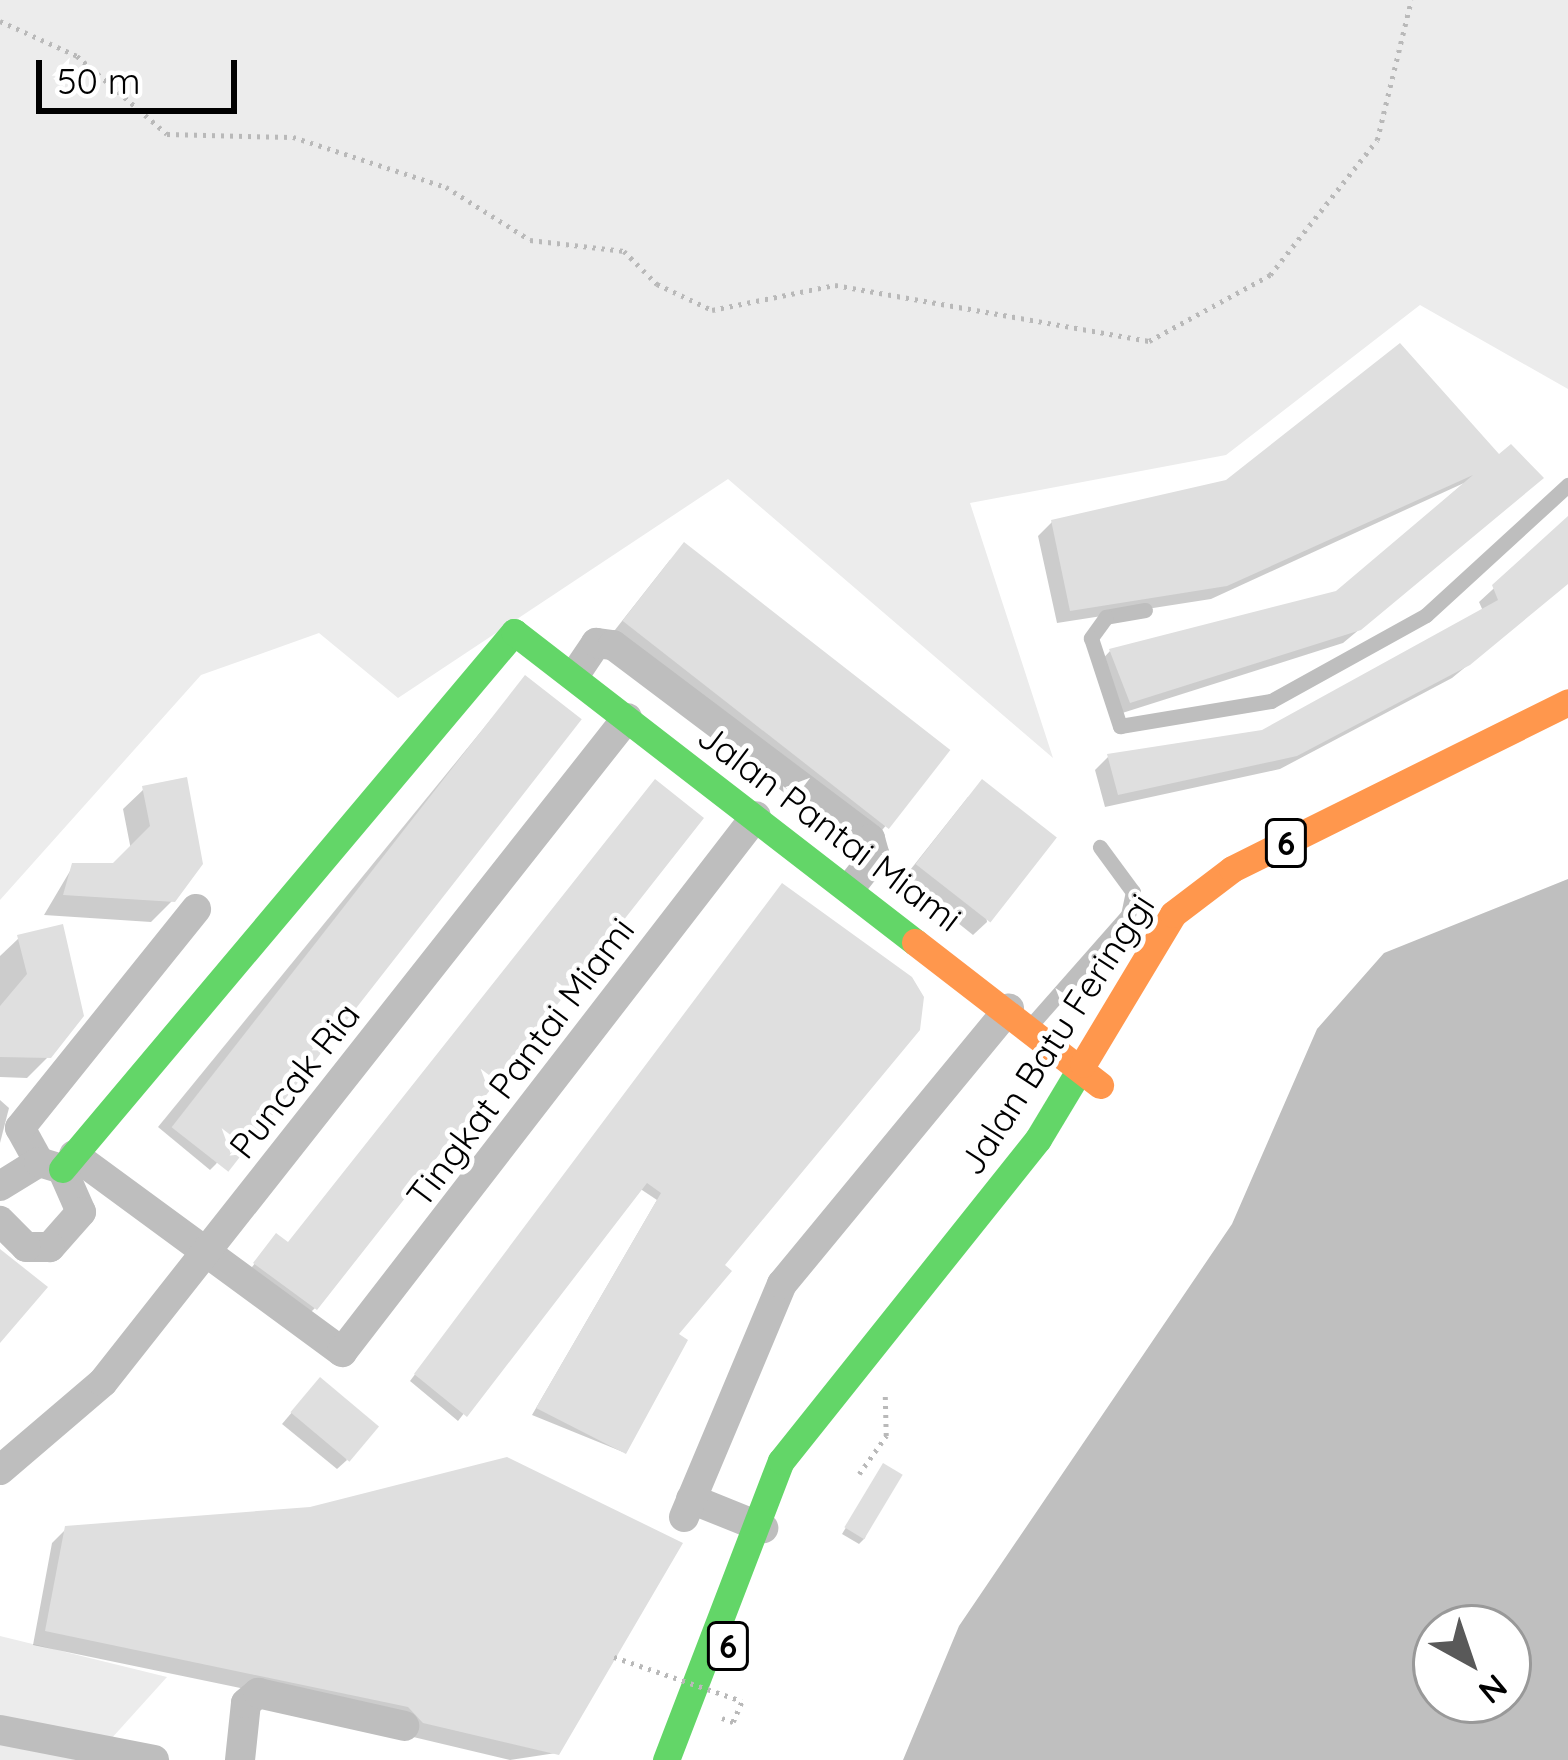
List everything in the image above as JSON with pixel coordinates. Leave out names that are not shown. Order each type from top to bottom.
[{"type":"main road","name":"Jalan Pantai Miami","points":[[58,1162],[514,632],[1020,1017],[1090,1076]]},
{"type":"main road","name":"Jalan Batu Feringgi","points":[[684,1760],[756,1525],[791,1473],[1046,1169],[1161,932],[1208,882],[1568,702]]},
{"type":"main road","name":"Jalan Batu Feringgi","points":[[666,1760],[781,1461],[1090,1076],[1183,944],[1224,899],[1568,721]]},
{"type":"street","points":[[574,676],[596,643],[613,645],[870,839],[875,856],[850,888]]},
{"type":"street","name":"Puncak Ria","points":[[0,1470],[103,1382],[627,718]]},
{"type":"street","name":"Tingkat Pantai Miami","points":[[205,1258],[342,1352],[756,817]]},
{"type":"street","points":[[196,909],[20,1128],[58,1162],[205,1258]]},
{"type":"street","points":[[756,1525],[688,1508],[782,1284],[1020,1017]]},
{"type":"street","points":[[0,1186],[58,1162]]},
{"type":"street","points":[[0,1221],[26,1246],[71,1234],[78,1188],[58,1162]]},
{"type":"street","points":[[240,1760],[246,1703],[258,1693],[404,1726]]},
{"type":"street","points":[[0,1730],[154,1760]]},
{"type":"lane","points":[[1145,610],[1106,617],[1090,638],[1120,726],[1270,701],[1426,615],[1568,485]]},
{"type":"lane","points":[[1020,1017],[1128,915],[1133,892],[1100,848]]},
{"type":"path","points":[[0,21],[77,56],[167,134],[293,137],[446,187],[530,240],[624,251],[657,284],[712,310],[836,285],[1149,341],[1270,275],[1377,140],[1411,0]]},
{"type":"path","points":[[859,1474],[886,1436],[885,1359]]},
{"type":"path","points":[[614,1657],[742,1702],[733,1722]]},
{"type":"shaded area","points":[[0,0],[1568,0],[1568,389],[1420,305],[1226,455],[970,503],[1053,758],[728,479],[398,698],[319,633],[201,675],[0,900]]},
{"type":"shaded area","points":[[1568,879],[1568,1760],[903,1760],[959,1626],[1232,1224],[1317,1029],[1384,953]]},
{"type":"shaded area","points":[[0,1636],[167,1677],[92,1760],[0,1760]]},
{"type":"building","points":[[1400,343],[1499,454],[1511,444],[1544,478],[1361,630],[1130,703],[1109,649],[1336,591],[1473,475],[1227,586],[1070,611],[1051,520],[1226,480]]},
{"type":"building","points":[[1568,516],[1568,584],[1470,665],[1297,756],[1118,795],[1107,754],[1262,730],[1498,600],[1492,585]]},
{"type":"building","points":[[684,542],[950,750],[889,829],[622,621]]},
{"type":"building","points":[[525,675],[582,719],[228,1172],[172,1127]]},
{"type":"building","points":[[187,777],[203,864],[175,902],[63,895],[72,863],[113,863],[150,826],[142,786]]},
{"type":"building","points":[[655,779],[704,818],[317,1310],[253,1263],[276,1233],[288,1242]]},
{"type":"building","points":[[982,779],[1057,837],[990,923],[916,864]]},
{"type":"building","points":[[782,883],[912,977],[924,997],[920,1030],[725,1265],[732,1271],[679,1334],[688,1340],[626,1454],[536,1408],[661,1193],[647,1183],[467,1417],[414,1374]]},
{"type":"building","points":[[63,924],[84,1016],[51,1058],[0,1057],[0,1006],[27,974],[17,935]]},
{"type":"building","points":[[0,1249],[48,1287],[0,1343]]},
{"type":"building","points":[[320,1377],[379,1426],[349,1462],[290,1412]]},
{"type":"building","points":[[507,1457],[683,1543],[559,1755],[423,1723],[408,1707],[45,1631],[65,1526],[310,1507]]},
{"type":"building","points":[[883,1463],[903,1475],[864,1539],[844,1527]]},
{"type":"traffic: fast","points":[[62,1169],[514,632],[915,942]]},
{"type":"traffic: fast","points":[[666,1760],[781,1461],[1038,1139],[1083,1064]]},
{"type":"traffic: slow","points":[[1083,1064],[1173,914],[1232,869],[1568,702]]},
{"type":"traffic: slow","points":[[915,942],[1100,1085]]}]
